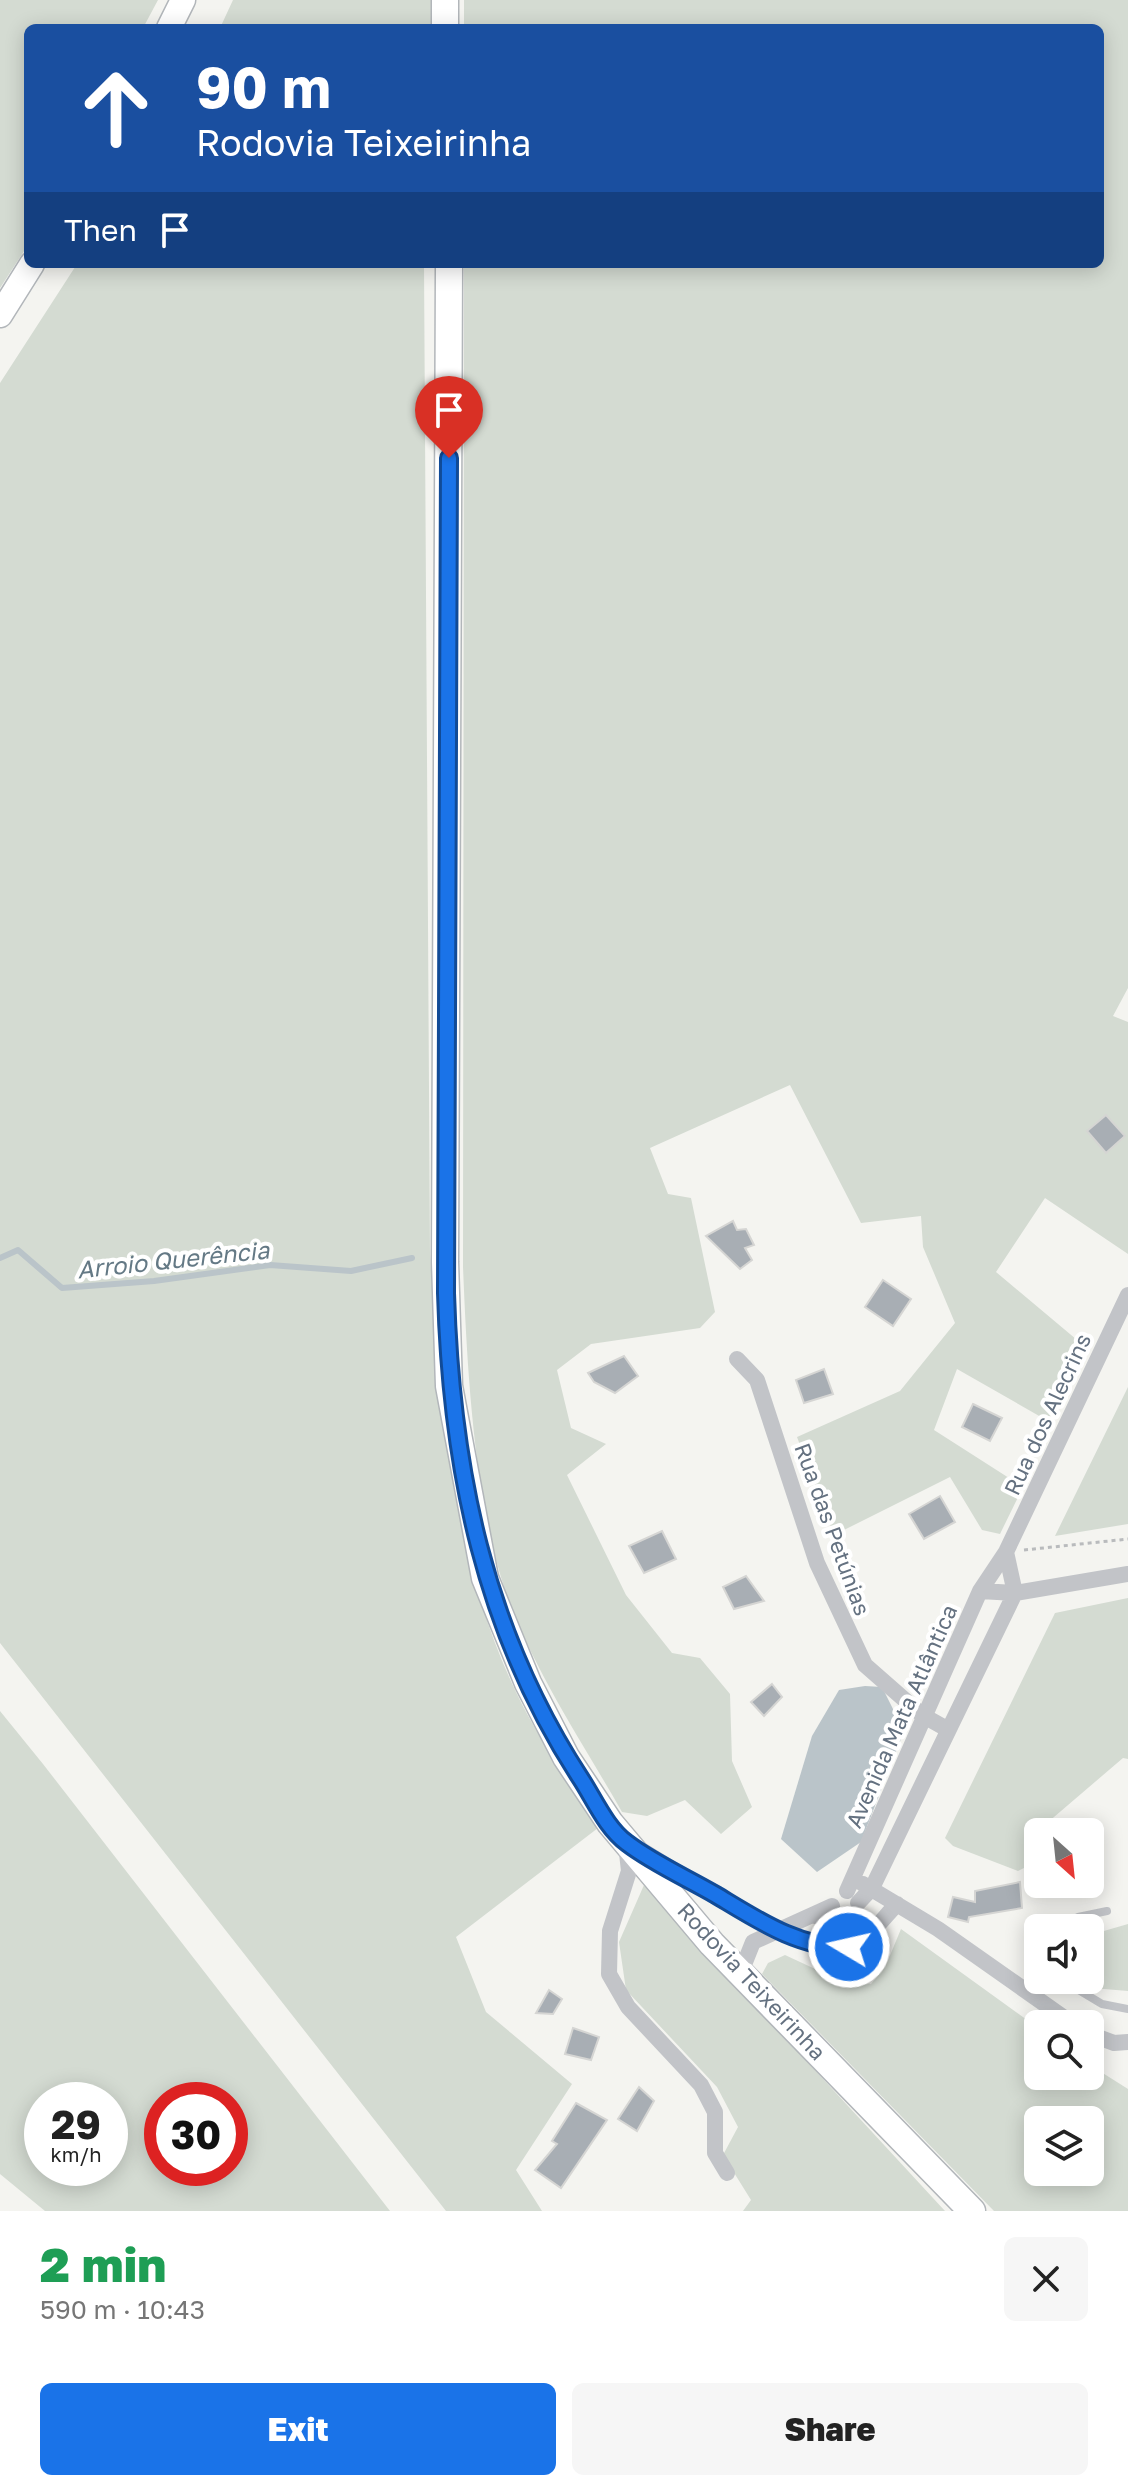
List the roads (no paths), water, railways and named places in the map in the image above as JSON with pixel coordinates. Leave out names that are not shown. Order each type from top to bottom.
[{"type":"main road","points":[[171,24],[183,0]]},
{"type":"main road","points":[[445,0],[445,24]]},
{"type":"main road","points":[[0,315],[29,268]]},
{"type":"main road","name":"Rodovia Teixeirinha","points":[[449,268],[445,1231],[449,1386],[485,1578],[528,1683],[560,1745],[626,1842],[712,1944],[972,2211]]},
{"type":"street","name":"Rua dos Alecrins","points":[[980,1591],[1006,1552],[1128,1295]]},
{"type":"street","name":"Rua das Petúnias","points":[[737,1359],[757,1380],[817,1563],[865,1665],[922,1715],[947,1729]]},
{"type":"street","points":[[1006,1552],[1015,1593]]},
{"type":"street","name":"Avenida Mata Atlântica","points":[[1015,1593],[872,1888],[853,1891],[922,1715],[980,1591],[1015,1593],[1128,1574]]},
{"type":"street","points":[[626,1842],[777,1931],[836,1948],[849,1947],[897,1904]]},
{"type":"street","points":[[626,1842],[629,1871],[610,1931],[609,1974],[616,1993],[701,2085],[715,2112],[715,2153],[727,2173]]},
{"type":"street","points":[[872,1888],[1052,2010]]},
{"type":"street","points":[[741,1972],[753,1942],[813,1916],[837,1911]]},
{"type":"street","points":[[1104,2039],[1114,2043],[1128,2042]]},
{"type":"lane","points":[[1092,1914],[1107,1911]]},
{"type":"lane","points":[[1085,1994],[1102,2004],[1128,2009]]},
{"type":"waterway","name":"Arroio Querência","points":[[0,1258],[18,1250],[62,1288],[154,1281],[270,1265],[351,1271],[412,1258]]}]
